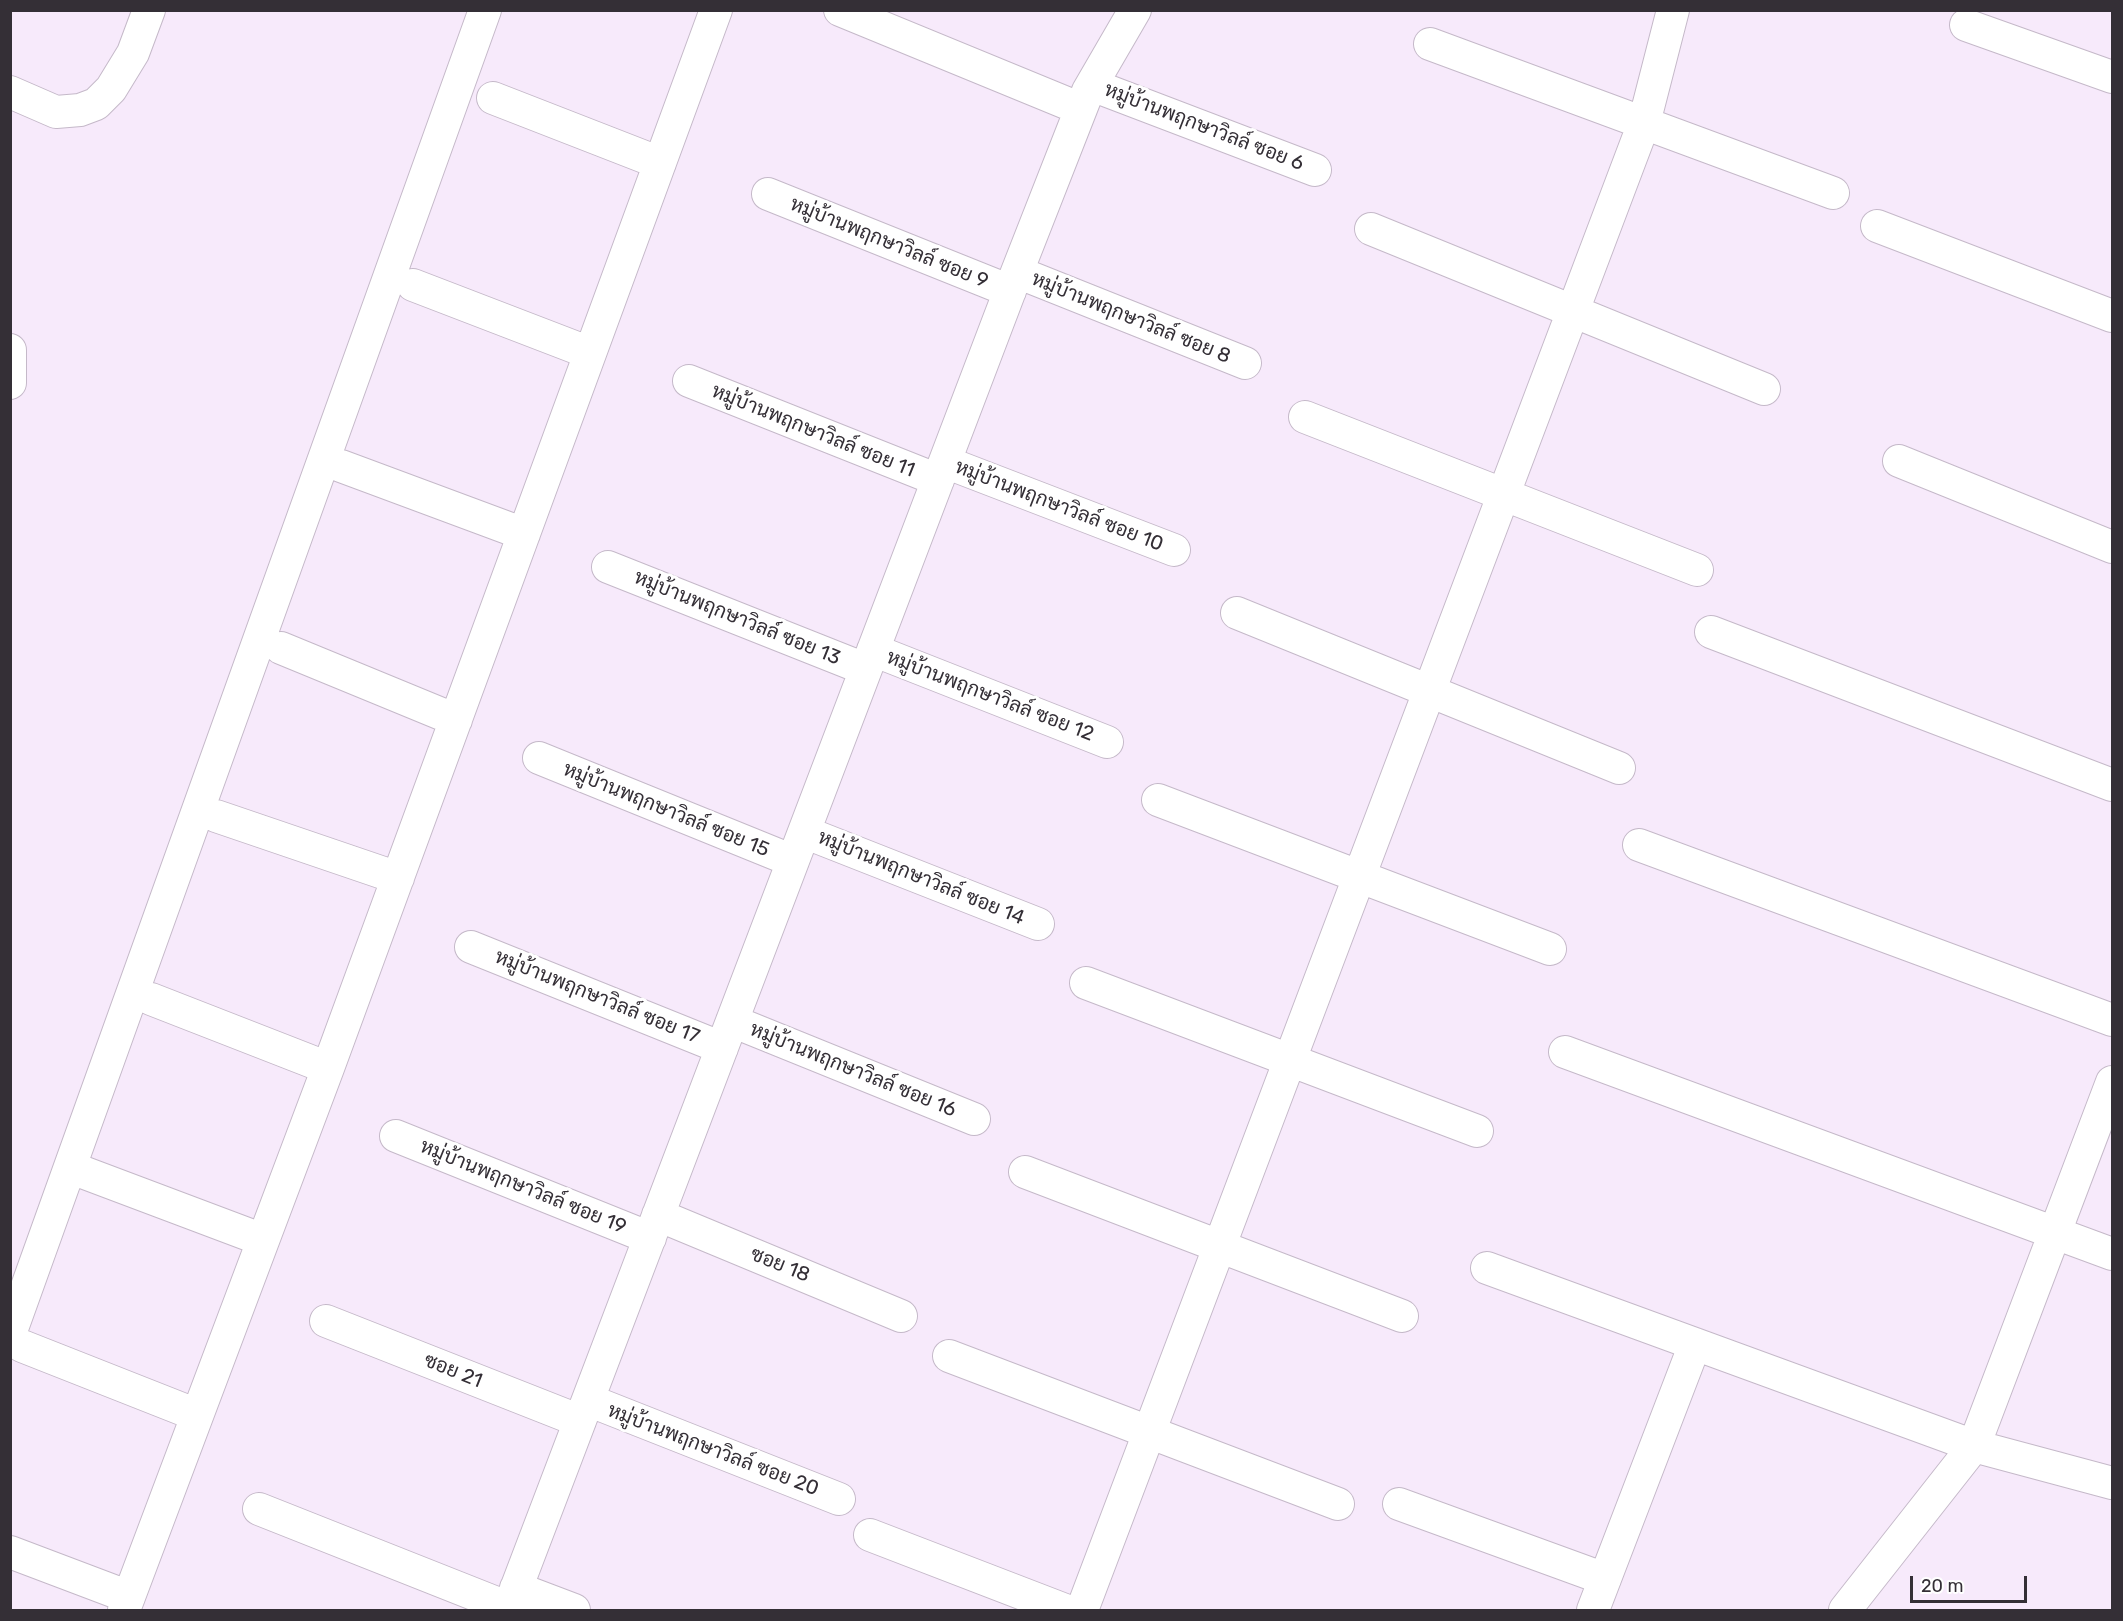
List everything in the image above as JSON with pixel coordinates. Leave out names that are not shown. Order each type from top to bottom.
[{"type":"street","points":[[10,92],[56,112],[80,110],[96,104],[111,89],[133,53],[149,10]]},
{"type":"street","points":[[197,1415],[16,1340],[485,10]]},
{"type":"street","points":[[10,1552],[126,1604],[328,1068],[716,10]]},
{"type":"street","name":"หมู่บ้านพฤกษาวิลล์ ซอย 6","points":[[840,10],[1087,97],[1315,170]]},
{"type":"street","points":[[511,1602],[1013,282],[1087,97],[1135,10]]},
{"type":"street","points":[[1082,1611],[1644,123],[1673,10]]},
{"type":"street","points":[[1966,25],[2112,77]]},
{"type":"street","points":[[1430,44],[1833,193]]},
{"type":"street","points":[[493,98],[660,163]]},
{"type":"street","name":"หมู่บ้านพฤกษาวิลล์ ซอย 9","points":[[768,194],[1013,282]]},
{"type":"street","points":[[1877,226],[2112,316]]},
{"type":"street","points":[[1371,228],[1764,389]]},
{"type":"street","name":"หมู่บ้านพฤกษาวิลล์ ซอย 8","points":[[1013,282],[1245,363]]},
{"type":"street","points":[[413,285],[591,353]]},
{"type":"street","points":[[10,350],[10,383]]},
{"type":"street","name":"หมู่บ้านพฤกษาวิลล์ ซอย 11","points":[[689,381],[941,471]]},
{"type":"street","points":[[1305,417],[1697,570]]},
{"type":"street","points":[[1899,461],[2112,547]]},
{"type":"street","points":[[341,466],[524,534]]},
{"type":"street","name":"หมู่บ้านพฤกษาวิลล์ ซอย 10","points":[[941,471],[1174,550]]},
{"type":"street","name":"หมู่บ้านพฤกษาวิลล์ ซอย 13","points":[[608,567],[869,660]]},
{"type":"street","points":[[1237,613],[1619,768]]},
{"type":"street","points":[[1711,632],[2112,785]]},
{"type":"street","points":[[281,648],[456,720]]},
{"type":"street","name":"หมู่บ้านพฤกษาวิลล์ ซอย 12","points":[[869,660],[1107,742]]},
{"type":"street","name":"หมู่บ้านพฤกษาวิลล์ ซอย 15","points":[[539,758],[793,861]]},
{"type":"street","points":[[1158,800],[1550,949]]},
{"type":"street","points":[[216,816],[398,878]]},
{"type":"street","name":"หมู่บ้านพฤกษาวิลล์ ซอย 14","points":[[804,832],[1038,924]]},
{"type":"street","points":[[1639,845],[2112,1020]]},
{"type":"street","name":"หมู่บ้านพฤกษาวิลล์ ซอย 17","points":[[471,946],[727,1034]]},
{"type":"street","points":[[1086,983],[1477,1131]]},
{"type":"street","points":[[151,999],[328,1068]]},
{"type":"street","name":"หมู่บ้านพฤกษาวิลล์ ซอย 16","points":[[727,1034],[974,1119]]},
{"type":"street","points":[[1564,1052],[2112,1254]]},
{"type":"street","points":[[1845,1611],[1974,1446],[2112,1082]]},
{"type":"street","name":"หมู่บ้านพฤกษาวิลล์ ซอย 19","points":[[396,1136],[654,1226]]},
{"type":"street","points":[[1025,1172],[1402,1316]]},
{"type":"street","points":[[86,1173],[263,1240]]},
{"type":"street","name":"ซอย 18","points":[[654,1226],[902,1316]]},
{"type":"street","points":[[1487,1268],[1974,1446],[2112,1483]]},
{"type":"street","name":"ซอย 21","points":[[326,1321],[584,1411]]},
{"type":"street","points":[[1593,1611],[1695,1344]]},
{"type":"street","points":[[949,1356],[1338,1504]]},
{"type":"street","name":"หมู่บ้านพฤกษาวิลล์ ซอย 20","points":[[584,1411],[839,1499]]},
{"type":"street","points":[[1399,1504],[1605,1579]]},
{"type":"street","points":[[259,1509],[511,1602],[574,1611]]},
{"type":"street","points":[[870,1535],[1065,1611]]}]
